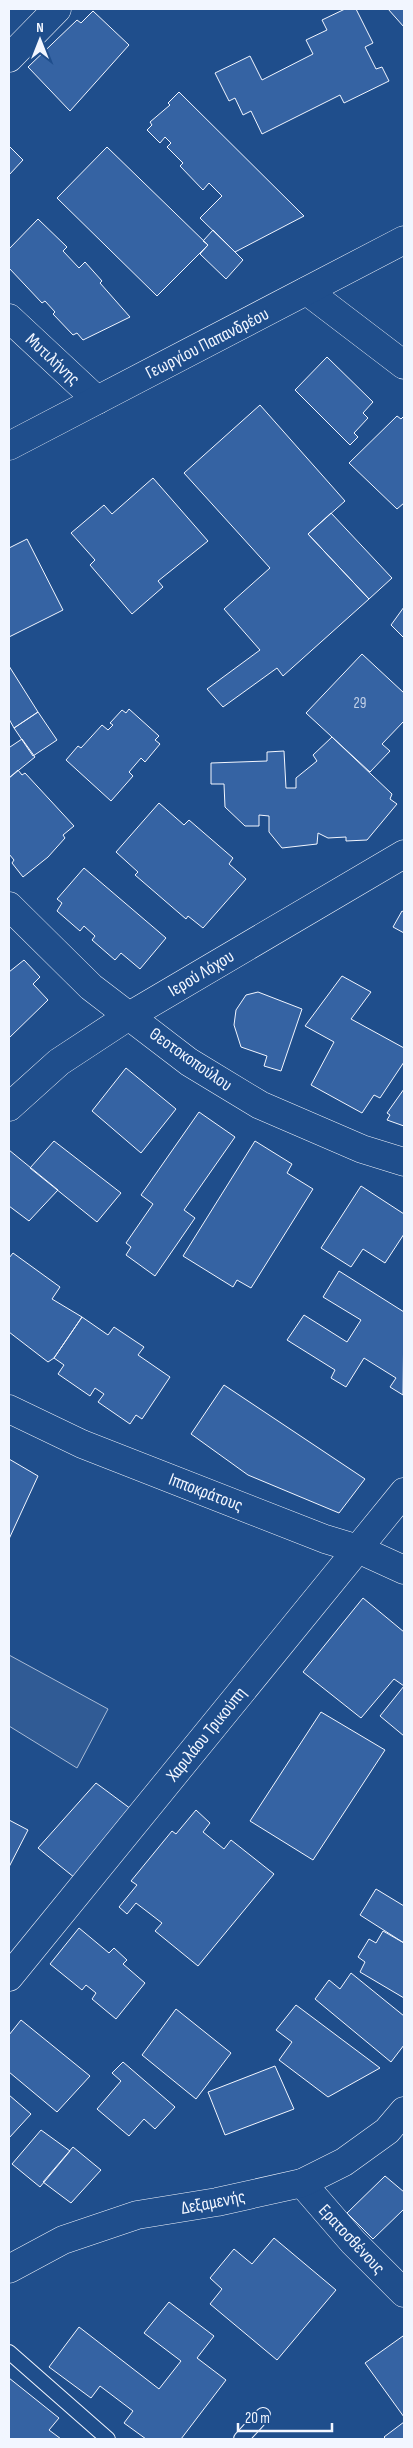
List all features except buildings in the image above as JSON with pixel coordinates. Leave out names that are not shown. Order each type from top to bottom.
[{"type":"street","points":[[9,58],[57,9]]},
{"type":"street","name":"Γεωργίου Παπανδρέου","points":[[9,446],[404,240]]},
{"type":"street","points":[[307,291],[404,365]]},
{"type":"street","name":"Μυτιλήνης","points":[[9,318],[98,400]]},
{"type":"street","name":"Ιερού Λόχου","points":[[9,1107],[59,1062],[129,1016],[404,854]]},
{"type":"street","name":"Θεοτοκοπούλου","points":[[9,906],[91,986],[189,1062],[260,1105],[362,1149],[404,1162]]},
{"type":"street","name":"Ιπποκράτους","points":[[9,1409],[82,1444],[325,1539],[358,1549],[404,1570]]},
{"type":"street","name":"Χαριλάου Τρικούπη","points":[[9,1977],[404,1492]]},
{"type":"street","name":"Δεξαμενής","points":[[9,2269],[63,2240],[137,2215],[217,2202],[302,2183],[344,2162],[387,2131],[404,2111]]},
{"type":"street","name":"Ερατοσθένους","points":[[302,2183],[353,2242],[404,2293]]},
{"type":"lane","points":[[9,2352],[108,2439]]},
{"type":"lane","points":[[241,2439],[262,2415]]},
{"type":"shaded area","points":[[9,1655],[108,1709],[77,1768],[9,1726]]}]
